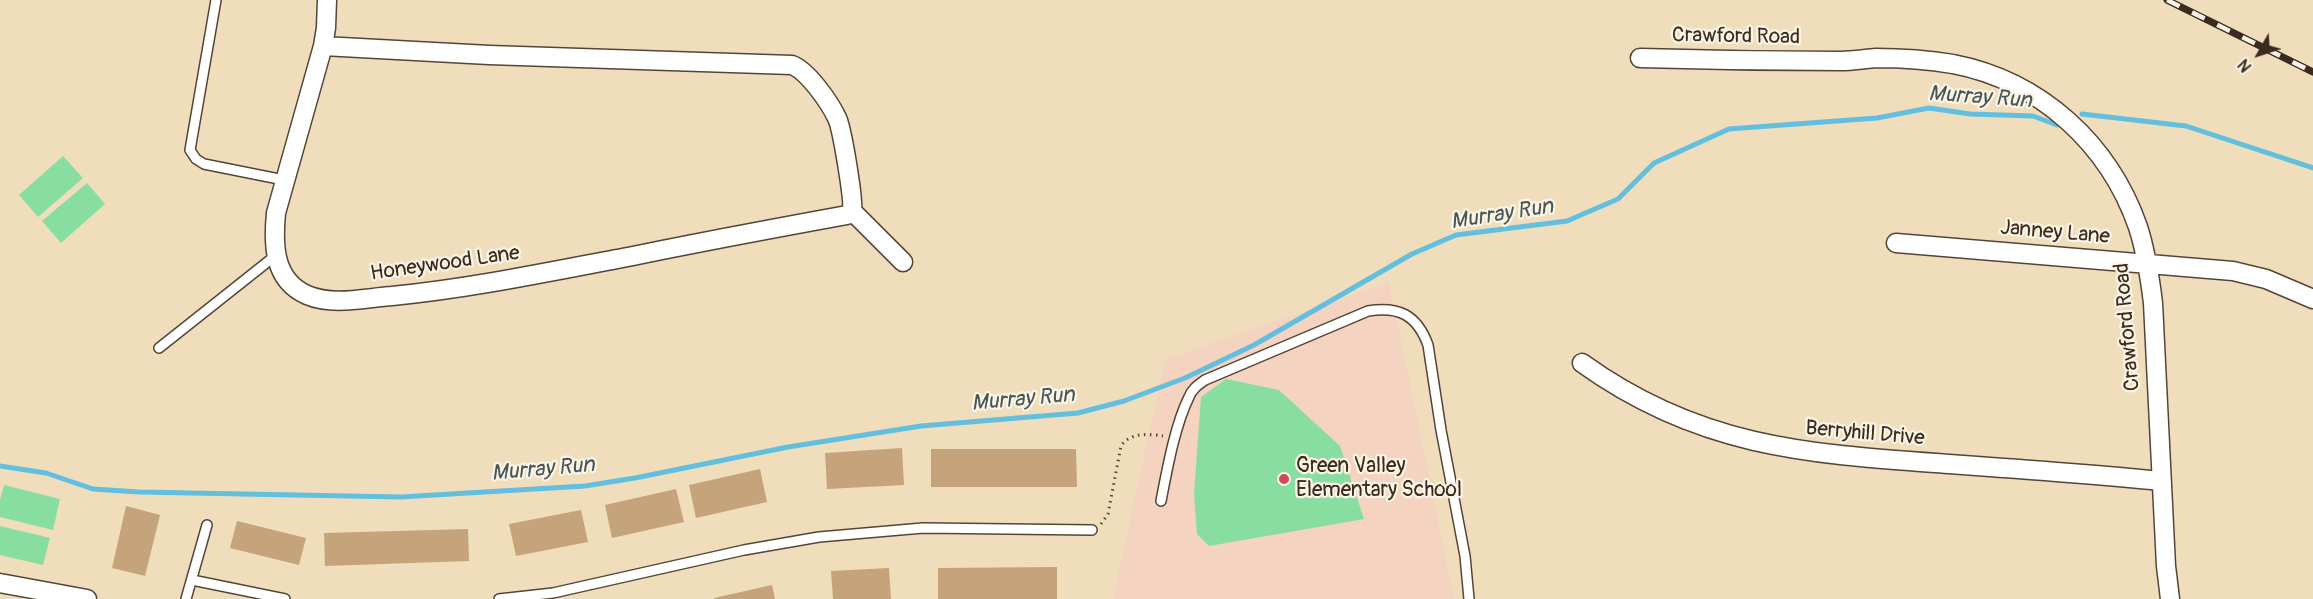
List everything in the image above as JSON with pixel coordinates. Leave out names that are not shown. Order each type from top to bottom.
[{"type":"street","name":"Honeywood Lane","points":[[327,0],[323,46],[284,180],[273,237],[275,256],[284,276],[294,287],[305,294],[332,301],[449,290],[847,215],[852,211]]},
{"type":"street","points":[[323,46],[489,55],[792,65],[800,68],[828,102],[839,120],[852,211],[903,262]]},
{"type":"street","name":"Crawford Road","points":[[1640,58],[1842,61],[1900,59],[1951,64],[2002,78],[2029,91],[2054,107],[2070,121],[2094,148],[2113,175],[2138,229],[2148,264],[2153,303],[2170,599]]},
{"type":"street","name":"Janney Lane","points":[[1896,243],[2233,271],[2266,279],[2313,299]]},
{"type":"street","name":"Berryhill Drive","points":[[1582,363],[1620,388],[1671,415],[1707,429],[1750,441],[1791,449],[1868,458],[2162,481]]},
{"type":"street","points":[[0,583],[32,594],[87,599]]},
{"type":"lane","points":[[216,0],[190,150],[196,159],[204,164],[284,180]]},
{"type":"lane","points":[[159,348],[275,256]]},
{"type":"lane","points":[[1161,501],[1175,440],[1189,396],[1204,380],[1368,311],[1394,310],[1413,320],[1424,332],[1428,345],[1441,430],[1465,556],[1469,599]]},
{"type":"lane","points":[[186,599],[207,525]]},
{"type":"lane","points":[[498,599],[553,592],[744,550],[819,537],[923,528],[1092,530]]},
{"type":"lane","points":[[192,580],[285,599]]},
{"type":"path","points":[[1092,530],[1104,521],[1108,514],[1121,446],[1124,441],[1143,435],[1156,435],[1175,440]]},
{"type":"shaded area","name":"Green Valley Elementary School","points":[[1389,282],[1454,599],[1113,599],[1165,359]]},
{"type":"green space","points":[[63,156],[83,178],[38,217],[19,195]]},
{"type":"green space","points":[[87,183],[105,204],[61,243],[42,221]]},
{"type":"green space","points":[[1226,379],[1279,390],[1340,446],[1364,519],[1209,546],[1197,534],[1194,494],[1201,397]]},
{"type":"green space","points":[[4,485],[60,499],[53,530],[0,517],[0,500]]},
{"type":"green space","points":[[0,526],[50,538],[43,565],[0,555]]},
{"type":"building","points":[[902,448],[904,485],[827,489],[825,453]]},
{"type":"building","points":[[931,449],[1076,449],[1077,487],[931,487]]},
{"type":"building","points":[[760,469],[767,502],[696,518],[689,485]]},
{"type":"building","points":[[676,489],[684,522],[612,538],[605,505]]},
{"type":"building","points":[[126,506],[160,515],[145,576],[112,568]]},
{"type":"building","points":[[581,510],[588,542],[516,556],[509,524]]},
{"type":"building","points":[[237,521],[306,538],[299,565],[230,548]]},
{"type":"building","points":[[468,529],[469,561],[325,566],[324,533]]},
{"type":"building","points":[[1057,567],[1057,599],[938,599],[938,568]]},
{"type":"building","points":[[889,568],[891,599],[833,599],[831,571]]},
{"type":"building","points":[[772,585],[775,599],[714,599],[714,598]]},
{"type":"waterway","name":"Murray Run","points":[[0,466],[46,473],[93,489],[139,492],[401,497],[585,486],[788,447],[921,426],[1078,413],[1124,401],[1185,378],[1254,345],[1412,254],[1456,235],[1567,221],[1618,199],[1654,163],[1729,129],[1877,118],[1929,108],[1970,114],[2033,116],[2057,125]]},
{"type":"waterway","name":"Murray Run","points":[[2082,114],[2186,126],[2313,168]]},
{"type":"railway","points":[[2167,0],[2313,72]]},
{"type":"place","name":"Green Valley Elementary School","points":[[1284,479]]}]
